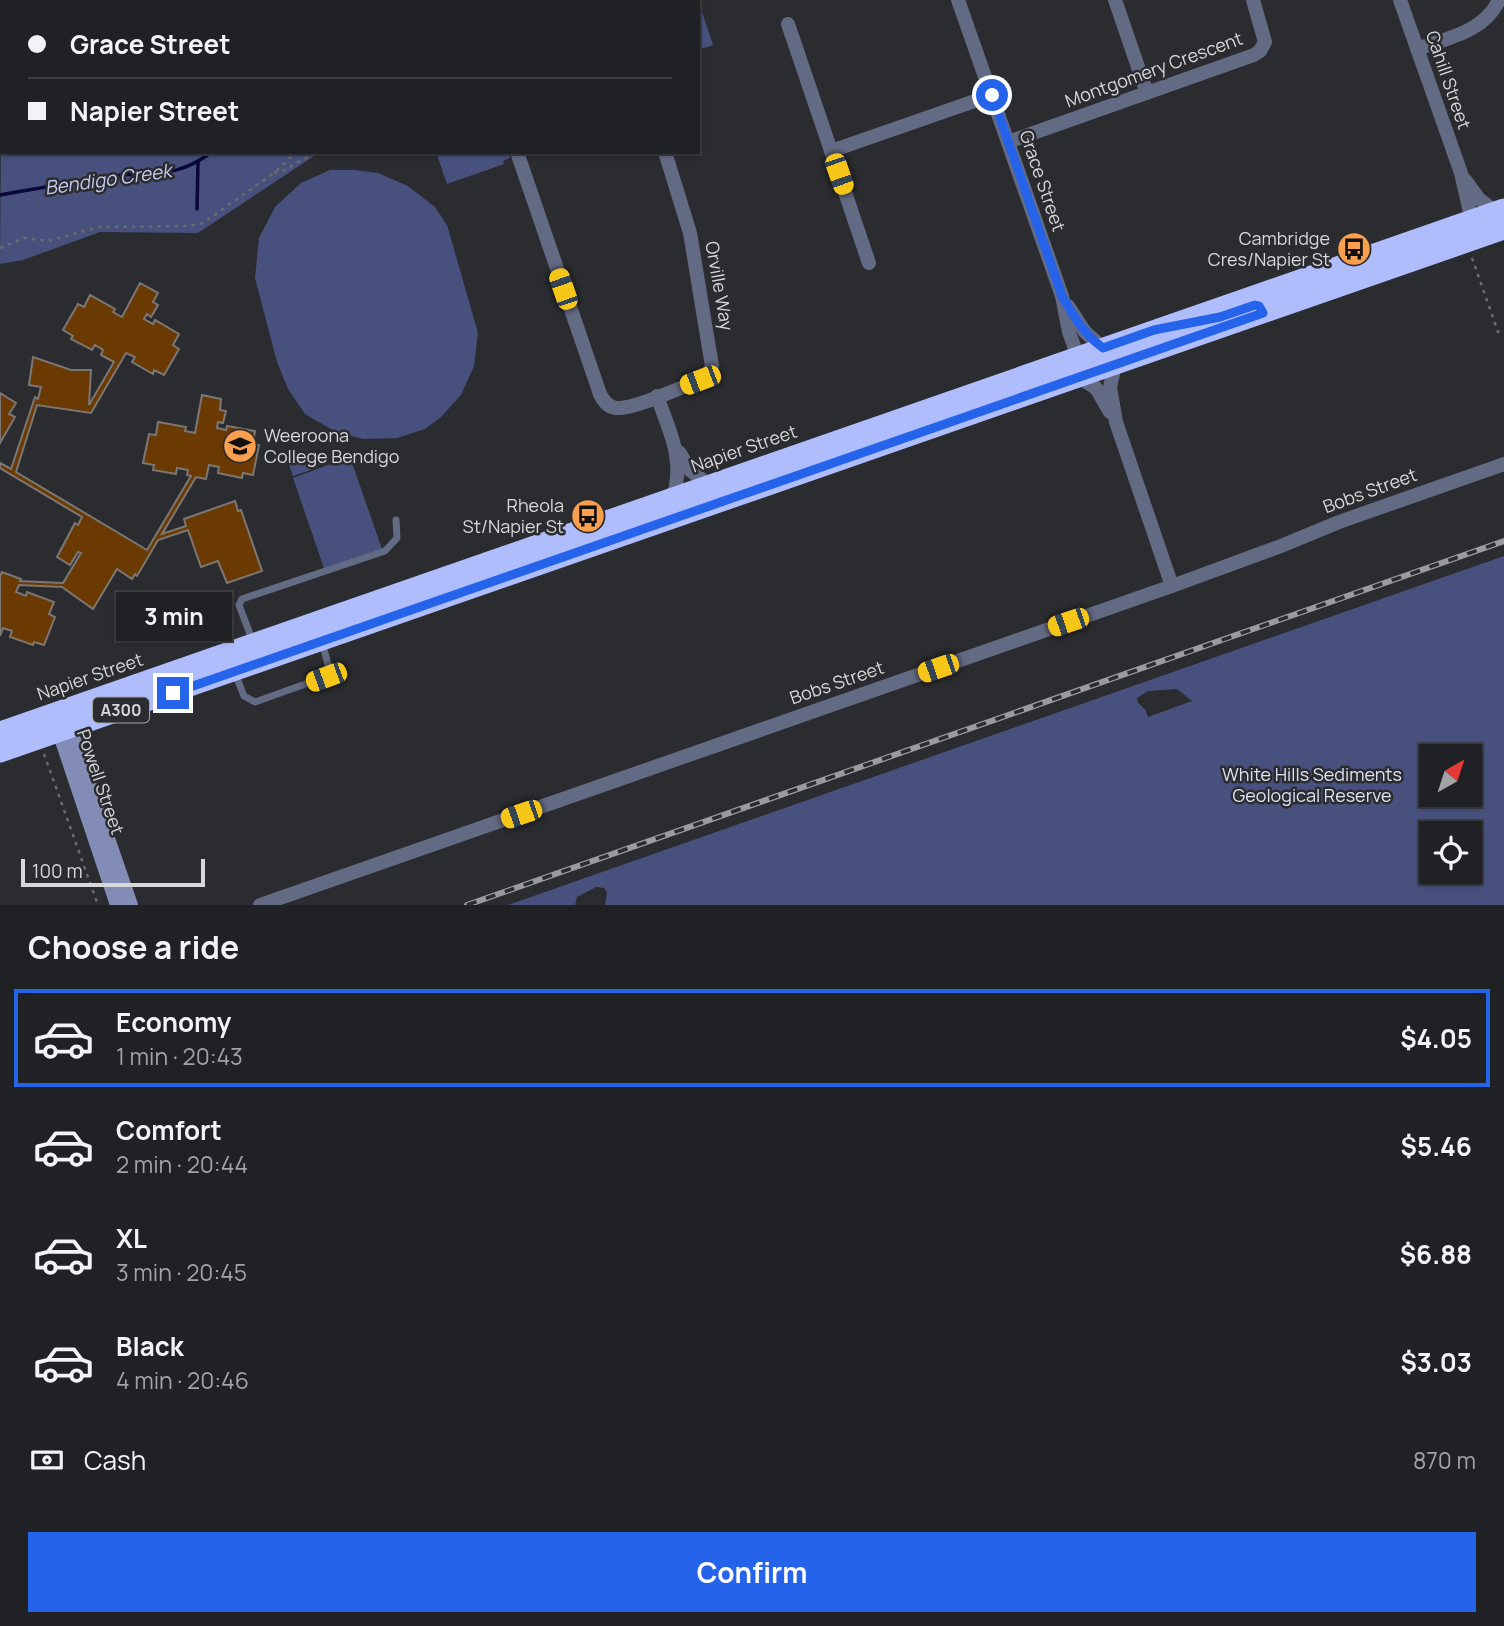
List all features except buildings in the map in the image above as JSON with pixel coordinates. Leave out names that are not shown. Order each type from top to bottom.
[{"type":"highway","name":"Napier Street","points":[[1109,356],[1154,330],[1472,221],[1502,218]]},
{"type":"highway","name":"Napier Street","points":[[0,733],[61,721],[234,671],[322,641],[694,511],[1109,356],[1200,335],[1263,313],[1502,218]]},
{"type":"highway","points":[[1154,330],[1220,317],[1255,305],[1259,306],[1263,313]]},
{"type":"highway","points":[[1079,367],[1136,348],[1200,335]]},
{"type":"highway","name":"Napier Street","points":[[0,752],[61,721],[598,525],[1079,367]]},
{"type":"highway","points":[[598,525],[651,515],[685,503],[694,511]]},
{"type":"street","name":"Grace Street","points":[[958,0],[1062,296],[1079,367],[1099,392],[1116,422]]},
{"type":"street","points":[[1115,0],[1147,93]]},
{"type":"street","name":"Montgomery Crescent","points":[[1008,142],[1249,58],[1260,51],[1265,42],[1252,0]]},
{"type":"street","name":"Cahill Street","points":[[1400,0],[1461,173],[1472,221]]},
{"type":"street","points":[[1417,49],[1475,28],[1490,15],[1499,0]]},
{"type":"street","points":[[788,24],[869,263]]},
{"type":"street","points":[[831,151],[992,95]]},
{"type":"street","name":"Orville Way","points":[[518,154],[603,400],[616,408],[657,396],[705,377],[712,366],[690,233],[666,154]]},
{"type":"street","name":"Cahill Street","points":[[1461,173],[1472,192],[1502,218]]},
{"type":"street","name":"Grace Street","points":[[1062,296],[1084,332],[1109,356],[1110,387],[1116,422],[1172,586]]},
{"type":"street","points":[[657,396],[675,445],[679,468],[673,499]]},
{"type":"street","points":[[675,445],[690,470],[710,486]]},
{"type":"street","name":"Bobs Street","points":[[260,905],[1172,586],[1339,522],[1504,464]]},
{"type":"street","name":"Powell Street","points":[[61,721],[117,905]]},
{"type":"street","name":"Powell Street","points":[[61,721],[131,905]]},
{"type":"lane","points":[[350,631],[321,632],[260,648],[239,605],[242,599],[385,551],[397,538],[396,520]]},
{"type":"lane","points":[[234,671],[244,696],[255,702],[326,677],[329,668],[322,641]]},
{"type":"path","points":[[0,247],[24,238],[48,241],[99,227],[188,226],[203,223],[274,173],[294,154]]},
{"type":"path","points":[[274,173],[283,171],[313,154]]},
{"type":"path","points":[[1472,258],[1498,332],[1504,330]]},
{"type":"path","points":[[44,754],[98,905]]},
{"type":"green space","points":[[700,6],[713,45],[700,49]]},
{"type":"green space","points":[[1,154],[317,154],[198,233],[100,232],[23,260],[0,264]]},
{"type":"green space","points":[[437,154],[509,154],[510,158],[503,161],[504,164],[447,184]]},
{"type":"green space","points":[[330,170],[378,173],[408,186],[435,207],[447,225],[478,333],[474,366],[461,395],[441,417],[425,429],[397,438],[363,439],[336,432],[305,414],[288,389],[277,362],[255,278],[259,238],[275,207],[301,183]]},
{"type":"green space","points":[[311,451],[317,468],[293,476],[287,459]]},
{"type":"green space","points":[[350,457],[382,549],[324,568],[293,478]]},
{"type":"green space","name":"White Hills Sediments Geological Reserve","points":[[1504,556],[1504,905],[605,905],[607,892],[604,888],[596,887],[577,897],[575,905],[508,905]],"holes":[[[1177,689],[1192,701],[1148,717],[1137,698],[1148,691]]]},
{"type":"waterway","name":"Bendigo Creek","points":[[0,195],[114,176],[175,170],[209,154]]},
{"type":"waterway","points":[[197,209],[198,162]]},
{"type":"railway","points":[[467,905],[1504,541]]},
{"type":"place","name":"Cambridge Cres/Napier St","points":[[1354,249]]},
{"type":"place","name":"Weeroona College Bendigo","points":[[240,446]]},
{"type":"place","name":"Rheola St/Napier St","points":[[588,516]]},
{"type":"route","points":[[173,693],[1263,313],[1259,306],[1255,305],[1220,317],[1154,330],[1103,348],[1092,340],[1084,332],[1062,296],[992,95]]}]
